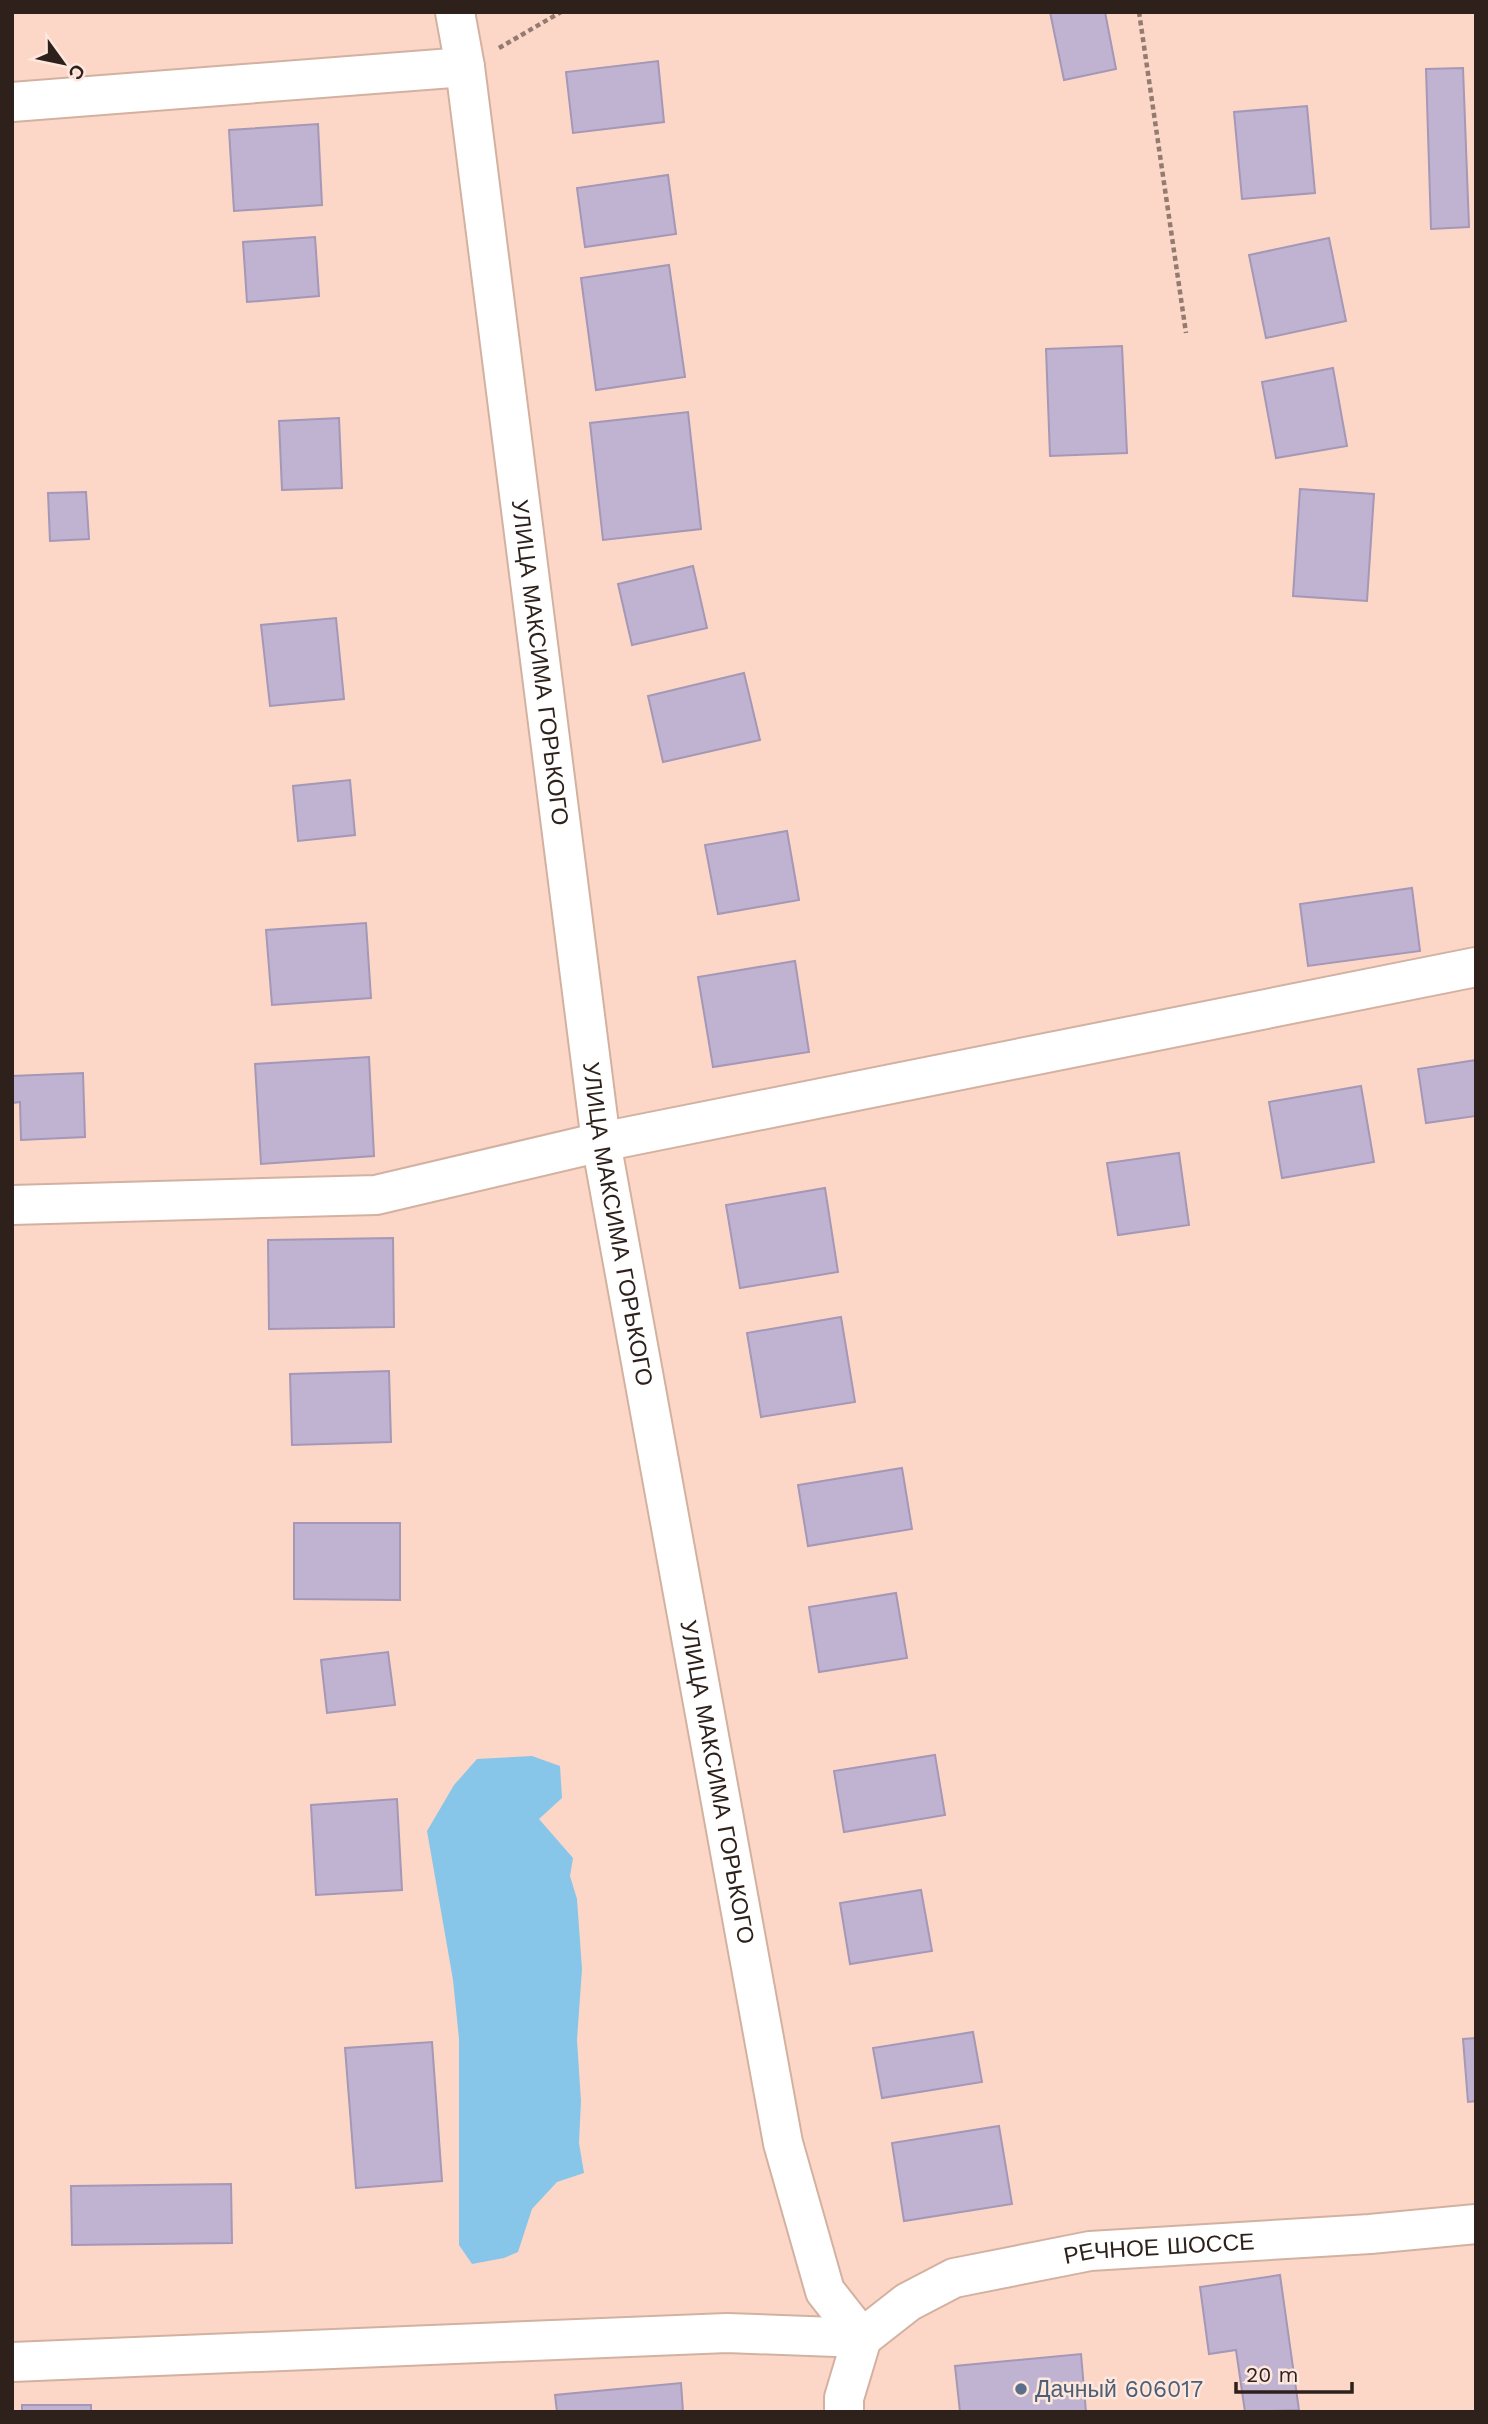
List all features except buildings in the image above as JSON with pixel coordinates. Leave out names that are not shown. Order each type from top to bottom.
[{"type":"street","name":"УЛИЦА МАКСИМА ГОРЬКОГО","points":[[455,12],[465,67],[601,1142],[783,2143],[825,2291],[862,2338]]},
{"type":"street","points":[[12,102],[465,67]]},
{"type":"street","points":[[12,1205],[376,1195],[601,1142],[1476,967]]},
{"type":"street","name":"РЕЧНОЕ ШОССЕ","points":[[862,2338],[908,2302],[954,2278],[1090,2251],[1370,2234],[1476,2224]]},
{"type":"street","points":[[12,2362],[727,2333],[862,2338],[845,2398],[844,2412]]},
{"type":"path","points":[[465,67],[561,12]]},
{"type":"path","points":[[1139,12],[1186,333]]},
{"type":"water","points":[[532,1756],[560,1766],[562,1798],[539,1819],[573,1858],[570,1876],[577,1899],[582,1969],[577,2040],[581,2101],[579,2143],[584,2173],[557,2182],[532,2209],[518,2252],[504,2258],[472,2264],[459,2245],[459,2039],[453,1980],[427,1831],[454,1785],[477,1759]]},
{"type":"place","name":"Дачный 606017","points":[[1021,2389]]}]
